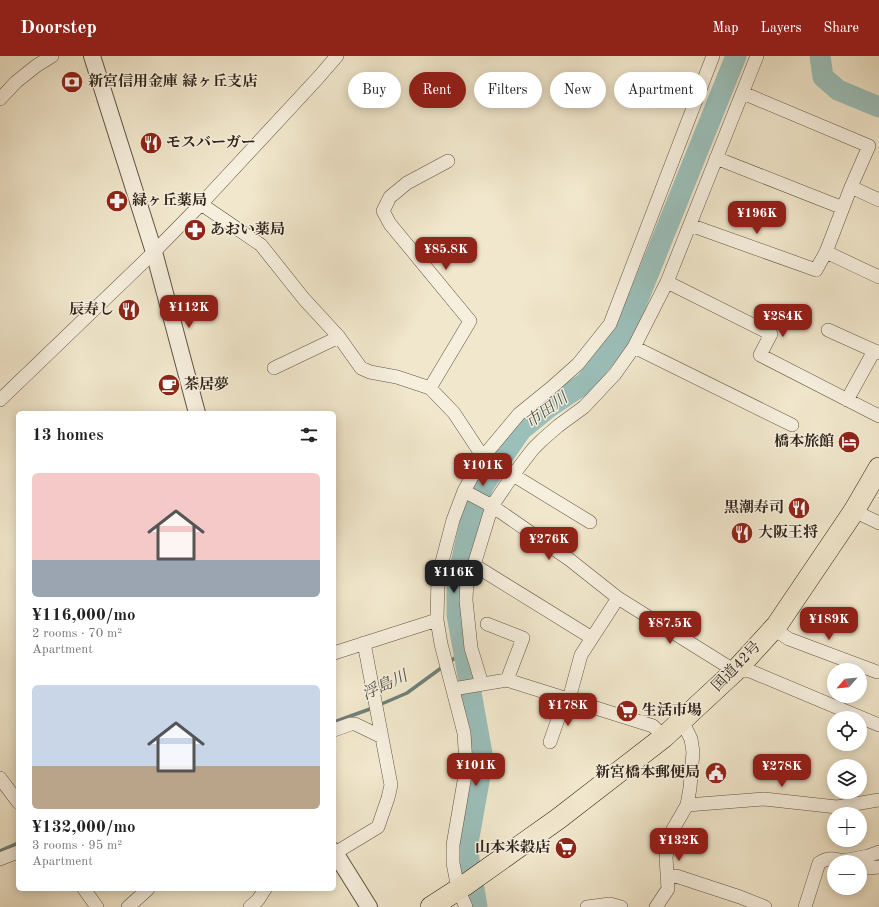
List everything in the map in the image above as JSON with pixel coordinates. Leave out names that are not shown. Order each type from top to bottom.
[{"type":"highway","name":"国道42号","points":[[431,907],[467,889],[664,737],[735,670],[777,625],[854,511],[878,472]]},
{"type":"street","points":[[0,99],[16,82],[36,66],[52,56]]},
{"type":"street","points":[[92,56],[154,252],[197,411]]},
{"type":"street","points":[[0,400],[154,252],[201,204],[312,85],[337,56]]},
{"type":"street","points":[[467,889],[453,863],[453,845],[466,764],[464,733],[456,690],[441,644],[437,620],[438,577],[453,520],[464,491],[483,457],[519,414],[578,364],[610,324],[713,56]]},
{"type":"street","points":[[482,684],[471,648],[466,600],[467,580],[474,565],[492,506],[513,475],[542,440],[584,407],[615,374],[634,347],[667,282],[757,56]]},
{"type":"street","points":[[690,225],[816,270],[826,252],[851,187],[869,146],[743,92]]},
{"type":"street","points":[[716,158],[843,208]]},
{"type":"street","points":[[430,388],[470,321],[390,224],[383,211],[390,197],[407,183],[448,160]]},
{"type":"street","points":[[851,187],[879,200]]},
{"type":"street","points":[[201,204],[261,245],[304,299],[339,337],[361,368],[370,372],[397,377],[430,388],[454,413],[483,457]]},
{"type":"street","points":[[826,252],[879,277]]},
{"type":"street","points":[[667,282],[771,334],[760,355],[879,416]]},
{"type":"street","points":[[828,330],[877,352],[847,400]]},
{"type":"street","points":[[274,368],[339,337]]},
{"type":"street","points":[[634,347],[792,425]]},
{"type":"street","points":[[513,475],[590,522]]},
{"type":"street","points":[[464,491],[492,506],[570,560],[618,598],[735,670],[750,671],[879,725]]},
{"type":"street","points":[[854,511],[879,523]]},
{"type":"street","points":[[474,565],[592,638]]},
{"type":"street","points":[[550,742],[564,702],[569,698],[581,655],[618,598]]},
{"type":"street","points":[[336,652],[437,620]]},
{"type":"street","points":[[487,624],[523,638],[507,680]]},
{"type":"street","points":[[774,629],[789,640],[879,672]]},
{"type":"street","points":[[336,851],[378,828],[391,785],[364,643]]},
{"type":"street","points":[[456,690],[507,680],[569,698],[653,726],[664,737]]},
{"type":"street","points":[[656,907],[668,888],[666,857],[672,831],[687,805],[690,788],[693,752],[691,739],[682,721]]},
{"type":"street","points":[[336,729],[355,724],[382,737]]},
{"type":"street","points":[[0,778],[16,799]]},
{"type":"street","points":[[687,805],[764,799],[837,807],[879,800]]},
{"type":"street","points":[[867,856],[879,852]]},
{"type":"street","points":[[0,859],[16,853]]},
{"type":"street","points":[[336,854],[369,907]]},
{"type":"street","points":[[805,907],[819,863],[827,859]]},
{"type":"street","points":[[867,868],[879,867]]},
{"type":"street","points":[[667,878],[676,876],[740,897],[765,907]]},
{"type":"street","points":[[85,891],[97,907]]},
{"type":"street","points":[[128,907],[146,891]]},
{"type":"street","points":[[250,907],[258,900],[264,891]]},
{"type":"street","points":[[587,907],[610,904],[621,907]]},
{"type":"waterway","name":"市田川","points":[[477,907],[468,853],[468,843],[483,759],[457,615],[457,582],[470,523],[483,486],[521,430],[548,408],[585,383],[624,334],[736,56]]},
{"type":"waterway","points":[[820,56],[823,77],[838,90],[879,107]]},
{"type":"waterway","name":"浮島川","points":[[336,721],[407,693],[463,652]]},
{"type":"waterway","name":"浮島川","points":[[0,851],[16,844]]},
{"type":"place","name":"新宮信用金庫 緑ヶ丘支店","points":[[72,82]]},
{"type":"place","name":"モスバーガー","points":[[151,143]]},
{"type":"place","name":"緑ヶ丘薬局","points":[[117,201]]},
{"type":"place","name":"あおい薬局","points":[[195,230]]},
{"type":"place","name":"辰寿し","points":[[129,310]]},
{"type":"place","name":"茶居夢","points":[[169,385]]},
{"type":"place","name":"橋本旅館","points":[[849,442]]},
{"type":"place","name":"黒潮寿司","points":[[799,508]]},
{"type":"place","name":"大阪王将","points":[[742,533]]},
{"type":"place","name":"生活市場","points":[[627,711]]},
{"type":"place","name":"新宮橋本郵便局","points":[[716,773]]},
{"type":"place","name":"山本米穀店","points":[[566,848]]}]
